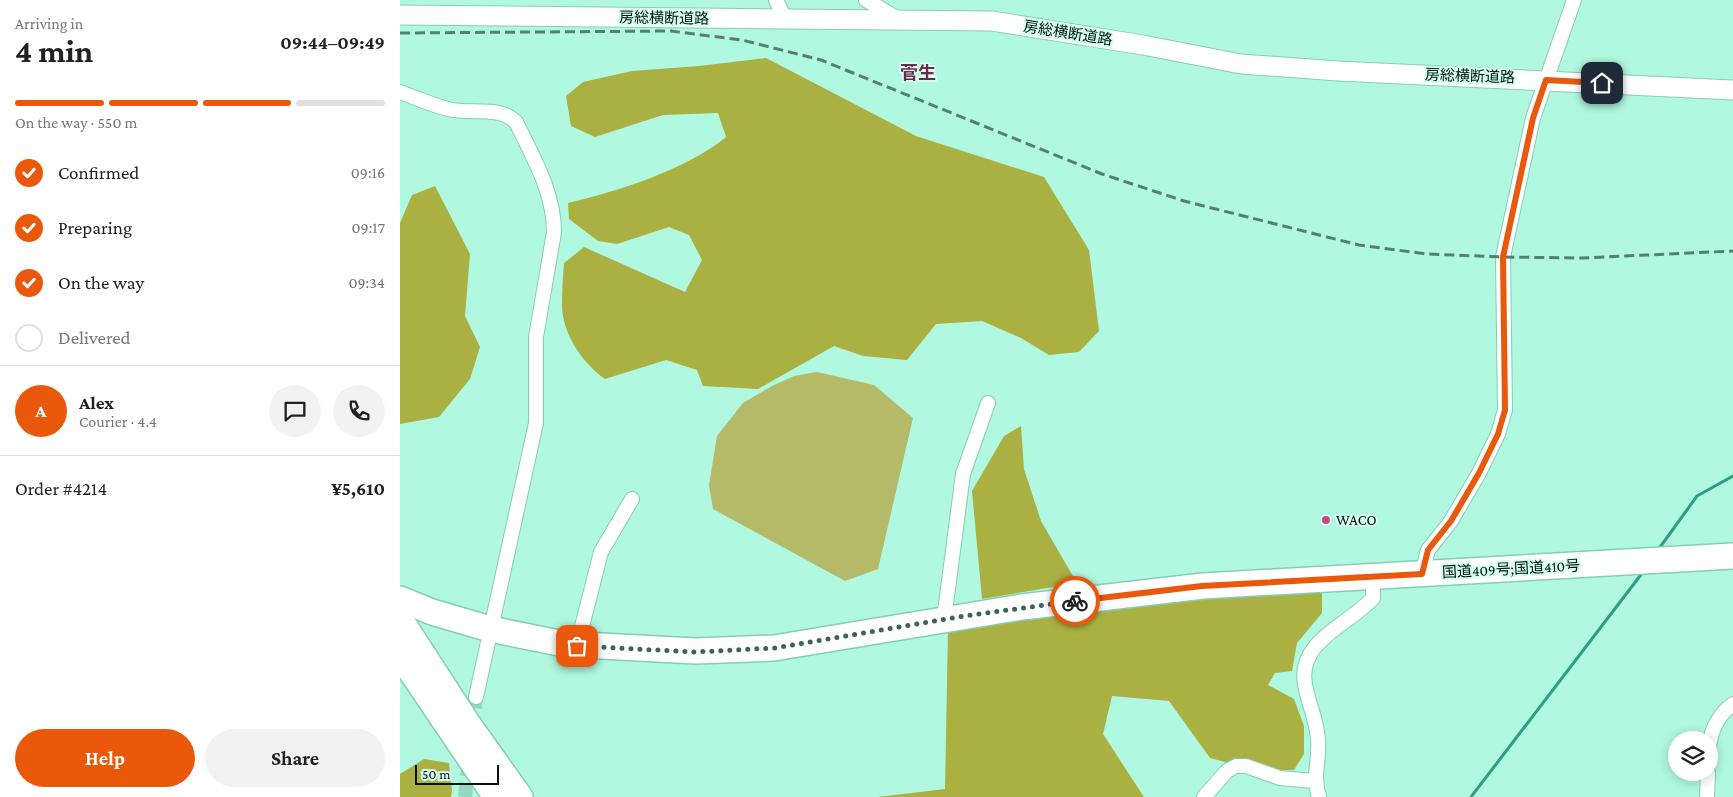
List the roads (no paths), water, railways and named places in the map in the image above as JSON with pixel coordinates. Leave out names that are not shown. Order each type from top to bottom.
[{"type":"highway","name":"国道409号;国道410号","points":[[401,613],[432,612],[490,629],[577,646],[695,652],[774,648],[1022,607],[1202,586],[1733,556]]},
{"type":"highway","points":[[401,613],[468,724],[520,797]]},
{"type":"highway","points":[[400,655],[496,797]]},
{"type":"street","points":[[776,0],[785,19]]},
{"type":"street","points":[[866,0],[901,20]]},
{"type":"street","points":[[1422,574],[1428,550],[1451,521],[1479,473],[1498,434],[1505,410],[1503,257],[1533,118],[1574,0]]},
{"type":"street","name":"房総横断道路","points":[[400,15],[992,21],[1241,64],[1338,71],[1733,90]]},
{"type":"street","points":[[400,92],[448,109],[470,113],[498,112],[509,115],[516,122],[545,180],[554,215],[554,232],[536,337],[536,423],[476,697]]},
{"type":"street","points":[[944,619],[963,474],[988,403]]},
{"type":"street","points":[[577,646],[601,552],[632,499]]},
{"type":"street","points":[[1319,797],[1314,781],[1318,740],[1304,673],[1308,659],[1317,644],[1328,633],[1366,606],[1373,598],[1373,576]]},
{"type":"street","points":[[1713,731],[1725,710],[1733,704]]},
{"type":"street","points":[[1204,797],[1226,771],[1236,766],[1246,766],[1280,778],[1314,781]]},
{"type":"street","points":[[1707,797],[1708,781]]},
{"type":"waterway","points":[[1658,550],[1697,496],[1733,476]]},
{"type":"waterway","points":[[1471,797],[1643,572]]},
{"type":"tunnel","points":[[472,729],[476,697]]},
{"type":"tunnel","points":[[465,797],[469,760]]},
{"type":"railway","points":[[400,33],[671,31],[742,40],[821,60],[1102,174],[1184,201],[1359,245],[1427,254],[1503,257],[1582,258],[1733,251]]},
{"type":"place","name":"WACO","points":[[1326,520]]},
{"type":"district","name":"菅生","points":[[918,73]]}]
